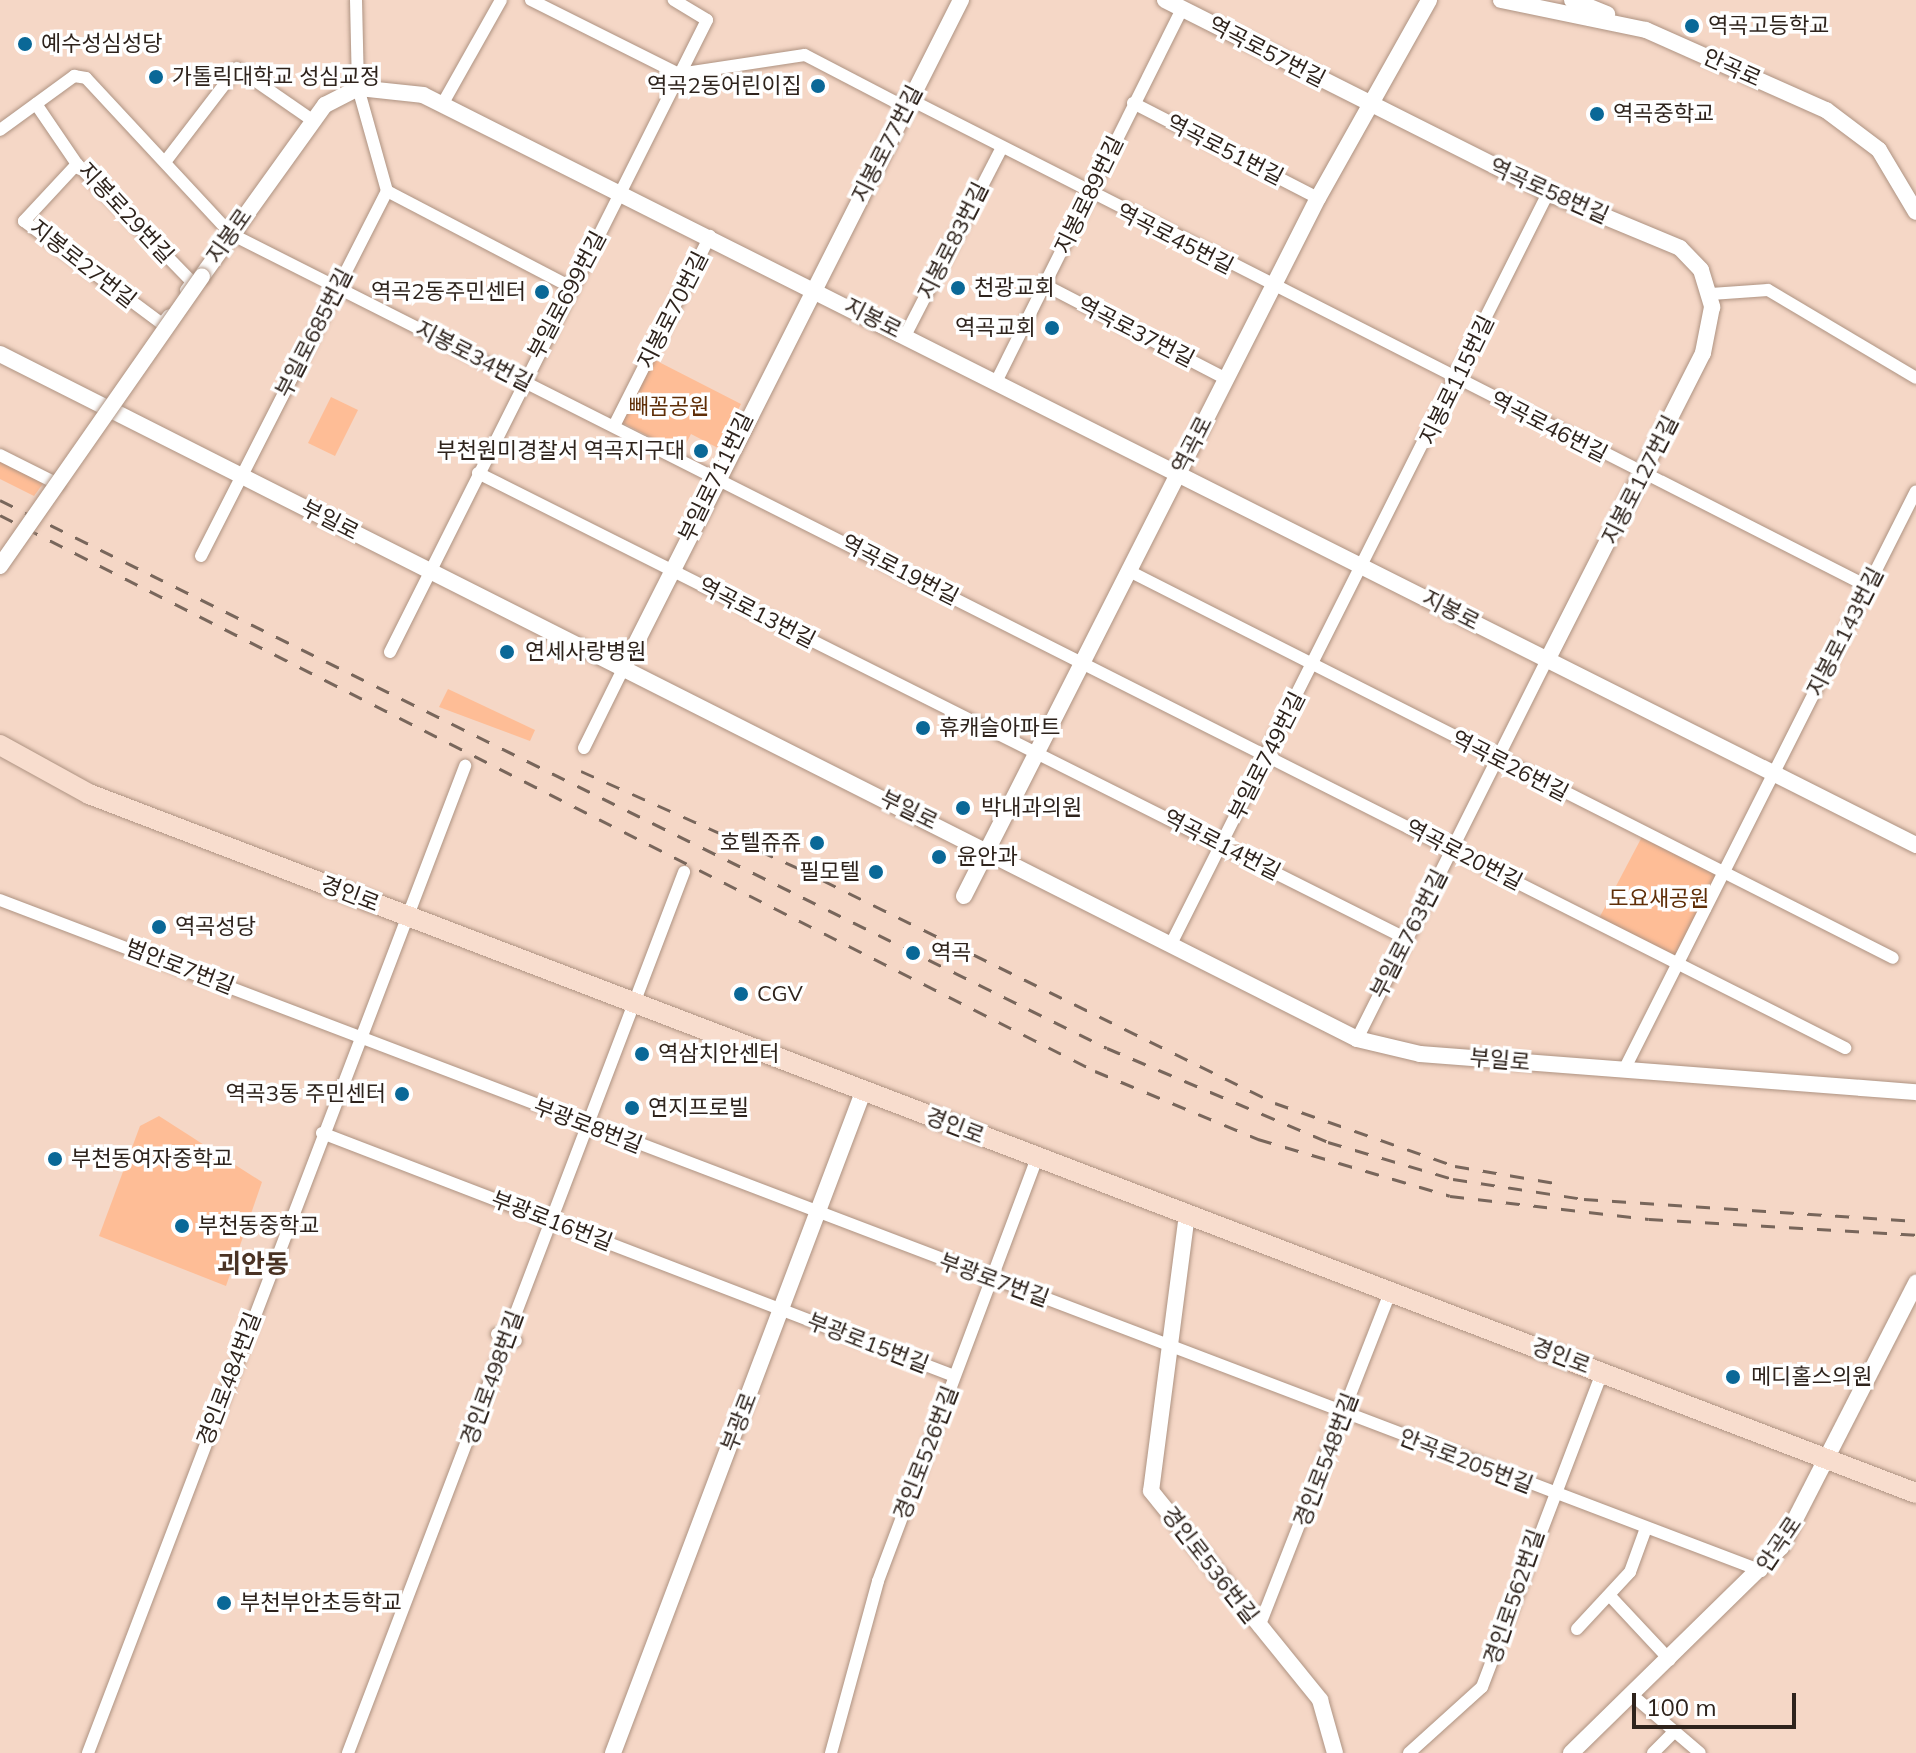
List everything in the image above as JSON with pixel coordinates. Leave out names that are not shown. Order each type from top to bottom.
[{"type":"main road","name":"경인로","points":[[0,745],[89,794],[863,1092],[1832,1458],[1916,1493]]},
{"type":"main road","points":[[0,755],[21,758]]},
{"type":"street","points":[[356,0],[358,88],[387,191],[571,287]]},
{"type":"street","points":[[443,103],[501,0]]},
{"type":"street","points":[[531,0],[679,74]]},
{"type":"street","name":"부일로699번길","points":[[390,652],[523,380],[707,20],[674,0]]},
{"type":"street","name":"지봉로77번길","points":[[813,288],[961,0]]},
{"type":"street","name":"역곡로57번길","points":[[1165,0],[1368,104]]},
{"type":"street","name":"역곡로","points":[[964,896],[1318,198],[1429,0]]},
{"type":"street","name":"안곡로","points":[[1501,0],[1646,30],[1860,131],[1893,168],[1916,212]]},
{"type":"street","points":[[1572,0],[1646,30]]},
{"type":"street","name":"지봉로89번길","points":[[997,380],[1182,9]]},
{"type":"street","name":"역곡로45번길","points":[[679,74],[805,55],[1001,149],[1272,288]]},
{"type":"street","points":[[165,162],[237,68],[312,120]]},
{"type":"street","points":[[0,130],[74,76],[86,78],[231,234]]},
{"type":"street","name":"지봉로","points":[[0,566],[197,279],[312,120],[358,88],[443,103],[1916,845]]},
{"type":"street","name":"역곡로51번길","points":[[1133,103],[1318,198]]},
{"type":"street","name":"지봉로29번길","points":[[36,104],[77,164],[197,279]]},
{"type":"street","name":"역곡로58번길","points":[[1368,104],[1548,193],[1680,248],[1711,294]]},
{"type":"street","name":"지봉로83번길","points":[[906,334],[1001,149]]},
{"type":"street","name":"지봉로27번길","points":[[77,164],[24,221],[162,324],[197,279]]},
{"type":"street","name":"부일로685번길","points":[[201,556],[387,191]]},
{"type":"street","name":"지봉로115번길","points":[[1363,565],[1458,380],[1548,193]]},
{"type":"street","name":"지봉로34번길","points":[[231,234],[717,478]]},
{"type":"street","name":"지봉로70번길","points":[[614,426],[710,236]]},
{"type":"street","name":"역곡로37번길","points":[[1045,285],[1226,379]]},
{"type":"street","name":"부일로711번길","points":[[623,669],[670,569],[813,288]]},
{"type":"street","name":"역곡로46번길","points":[[1272,288],[1869,587]]},
{"type":"street","points":[[1711,294],[1768,290],[1916,378]]},
{"type":"street","name":"지봉로127번길","points":[[1548,658],[1644,475],[1703,353],[1711,294]]},
{"type":"street","name":"부일로","points":[[0,354],[623,669],[988,849],[1170,946],[1357,1039],[1420,1054],[1916,1092]]},
{"type":"street","points":[[0,455],[58,484]]},
{"type":"street","name":"역곡로13번길","points":[[478,473],[1036,753]]},
{"type":"street","name":"역곡로19번길","points":[[717,478],[1082,662]]},
{"type":"street","name":"지봉로143번길","points":[[1624,1070],[1916,491]]},
{"type":"street","name":"부일로749번길","points":[[1170,946],[1363,565]]},
{"type":"street","name":"역곡로26번길","points":[[1129,571],[1893,958]]},
{"type":"street","name":"부일로763번길","points":[[1357,1039],[1548,658]]},
{"type":"street","name":"역곡로20번길","points":[[1082,662],[1452,848],[1675,965],[1845,1048]]},
{"type":"street","points":[[584,748],[623,669]]},
{"type":"street","name":"역곡로14번길","points":[[1036,753],[1407,939]]},
{"type":"street","name":"경인로484번길","points":[[88,1753],[322,1133],[465,766]]},
{"type":"street","name":"경인로498번길","points":[[348,1753],[684,872]]},
{"type":"street","name":"범안로7번길","points":[[0,900],[360,1036]]},
{"type":"street","name":"부광로8번길","points":[[360,1036],[816,1215]]},
{"type":"street","name":"부광로","points":[[613,1753],[863,1092]]},
{"type":"street","name":"부광로16번길","points":[[322,1133],[782,1309]]},
{"type":"street","name":"경인로526번길","points":[[831,1753],[878,1581],[1037,1158]]},
{"type":"street","name":"경인로536번길","points":[[1187,1214],[1151,1491],[1320,1700],[1335,1753]]},
{"type":"street","name":"부광로7번길","points":[[816,1215],[1172,1347]]},
{"type":"street","name":"안곡로","points":[[1571,1753],[1762,1571],[1832,1458],[1912,1290]]},
{"type":"street","name":"경인로548번길","points":[[1259,1627],[1391,1291]]},
{"type":"street","name":"부광로15번길","points":[[782,1309],[954,1376]]},
{"type":"street","name":"안곡로205번길","points":[[1172,1347],[1762,1571]]},
{"type":"street","name":"경인로562번길","points":[[1409,1753],[1482,1687],[1551,1493],[1602,1372]]},
{"type":"street","points":[[1577,1629],[1611,1597],[1646,1528]]},
{"type":"street","points":[[1611,1597],[1670,1660]]},
{"type":"street","points":[[1632,1695],[1671,1735],[1700,1753]]},
{"type":"street","points":[[1653,1753],[1671,1735]]},
{"type":"green space","name":"빼꼼공원","points":[[653,359],[741,404],[718,448],[691,434],[681,453],[621,422]]},
{"type":"green space","points":[[331,397],[358,410],[335,456],[308,443]]},
{"type":"green space","points":[[0,455],[47,478],[34,496],[0,479]]},
{"type":"green space","points":[[448,689],[535,730],[530,741],[439,707]]},
{"type":"green space","name":"도요새공원","points":[[1644,833],[1723,873],[1675,965],[1596,924]]},
{"type":"green space","points":[[159,1116],[262,1182],[226,1286],[99,1236],[140,1126]]},
{"type":"railway","points":[[0,500],[1107,1048],[1328,1142],[1453,1179],[1584,1199],[1916,1221]]},
{"type":"railway","points":[[0,515],[1095,1071],[1258,1139],[1450,1196],[1649,1219],[1916,1235]]},
{"type":"railway","points":[[581,771],[798,868],[1275,1103],[1455,1166],[1554,1183]]},
{"type":"place","name":"역곡고등학교","points":[[1692,26]]},
{"type":"place","name":"예수성심성당","points":[[25,44]]},
{"type":"place","name":"가톨릭대학교 성심교정","points":[[156,77]]},
{"type":"place","name":"역곡2동어린이집","points":[[818,86]]},
{"type":"place","name":"역곡중학교","points":[[1597,114]]},
{"type":"place","name":"천광교회","points":[[958,288]]},
{"type":"place","name":"역곡2동주민센터","points":[[542,292]]},
{"type":"place","name":"역곡교회","points":[[1052,328]]},
{"type":"place","name":"부천원미경찰서 역곡지구대","points":[[701,451]]},
{"type":"place","name":"연세사랑병원","points":[[507,652]]},
{"type":"place","name":"휴캐슬아파트","points":[[923,728]]},
{"type":"place","name":"박내과의원","points":[[963,808]]},
{"type":"place","name":"호텔쥬쥬","points":[[817,843]]},
{"type":"place","name":"윤안과","points":[[939,857]]},
{"type":"place","name":"필모텔","points":[[876,872]]},
{"type":"place","name":"역곡성당","points":[[159,927]]},
{"type":"place","name":"역곡","points":[[913,953]]},
{"type":"place","name":"CGV","points":[[741,994]]},
{"type":"place","name":"역삼치안센터","points":[[642,1054]]},
{"type":"place","name":"역곡3동 주민센터","points":[[402,1094]]},
{"type":"place","name":"연지프로빌","points":[[632,1108]]},
{"type":"place","name":"부천동여자중학교","points":[[55,1159]]},
{"type":"place","name":"부천동중학교","points":[[182,1226]]},
{"type":"place","name":"메디홀스의원","points":[[1733,1377]]},
{"type":"place","name":"부천부안초등학교","points":[[224,1603]]},
{"type":"district","name":"괴안동","points":[[253,1264]]}]
